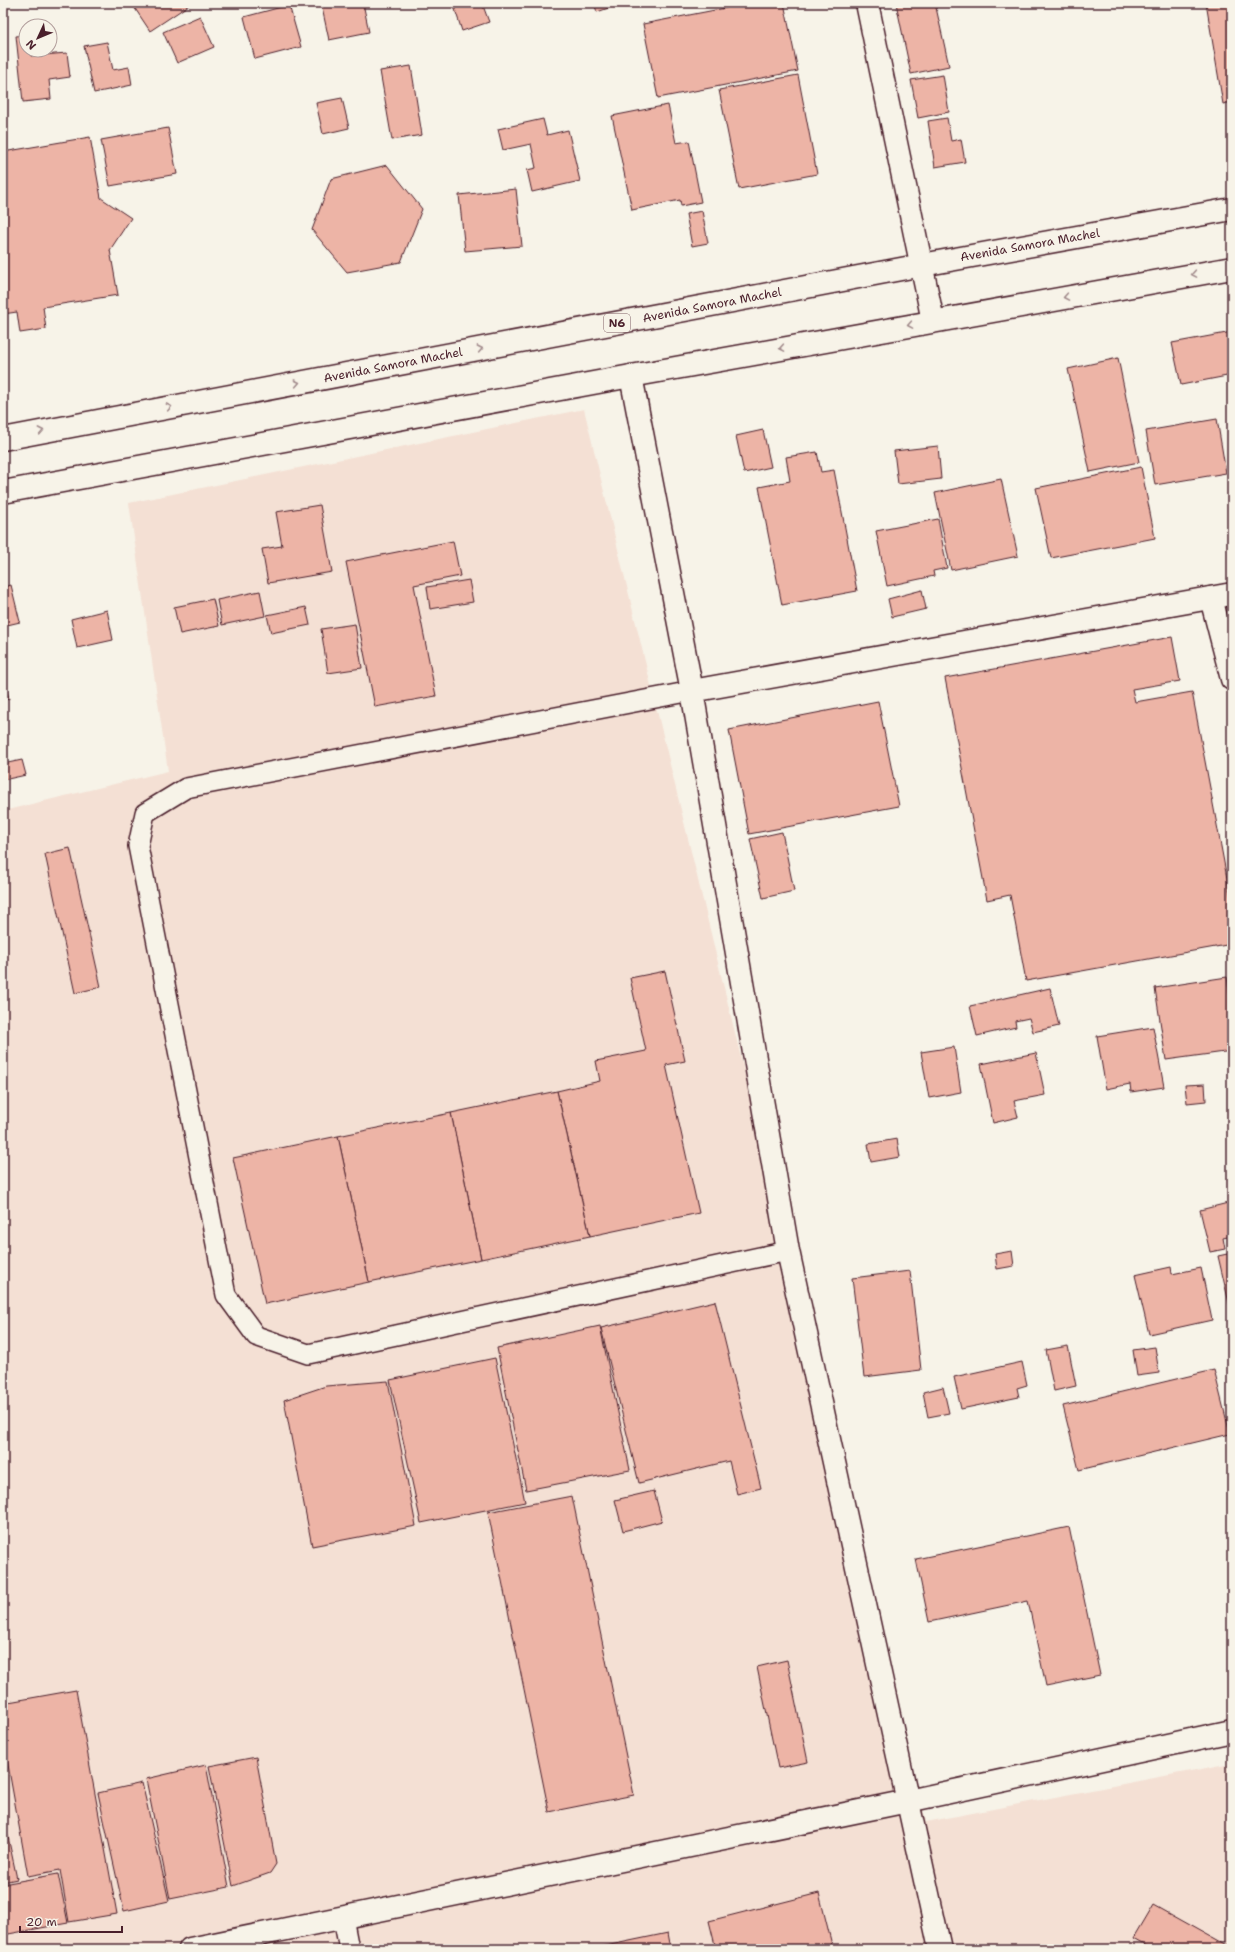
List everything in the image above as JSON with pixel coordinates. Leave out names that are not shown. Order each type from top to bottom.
[{"type":"main road","points":[[867,3],[933,321]]},
{"type":"main road","name":"Avenida Samora Machel","points":[[3,439],[922,265],[1232,209]]},
{"type":"main road","points":[[3,492],[631,376],[1232,268]]},
{"type":"main road","points":[[631,376],[692,691],[788,1251],[940,1949]]},
{"type":"main road","points":[[692,691],[1232,594]]},
{"type":"main road","points":[[1211,598],[1232,679]]},
{"type":"main road","points":[[190,1949],[908,1801],[1232,1731]]},
{"type":"lane","points":[[692,691],[186,788],[145,813],[138,846],[226,1295],[256,1336],[308,1354],[788,1251]]},
{"type":"lane","points":[[343,1918],[350,1949]]},
{"type":"shaded area","points":[[584,409],[926,1822],[1232,1763],[1232,1949],[3,1949],[3,811],[168,771],[129,503]]},
{"type":"building","points":[[192,3],[150,31],[132,4]]},
{"type":"building","points":[[321,3],[363,3],[369,32],[329,40]]},
{"type":"building","points":[[453,3],[482,3],[489,22],[462,31]]},
{"type":"building","points":[[594,3],[623,3],[597,12]]},
{"type":"building","points":[[751,3],[784,3],[798,71],[658,98],[643,24]]},
{"type":"building","points":[[896,3],[935,3],[949,66],[911,74]]},
{"type":"building","points":[[1206,3],[1232,3],[1232,102],[1223,104]]},
{"type":"building","points":[[289,5],[301,47],[255,59],[244,17]]},
{"type":"building","points":[[200,16],[214,47],[177,63],[163,32]]},
{"type":"building","points":[[16,36],[18,36],[18,55]]},
{"type":"building","points":[[107,42],[113,70],[129,67],[132,85],[94,93],[84,46]]},
{"type":"building","points":[[67,53],[70,77],[49,80],[51,99],[23,102],[18,58],[58,58],[58,54]]},
{"type":"building","points":[[411,66],[422,135],[392,140],[380,71]]},
{"type":"building","points":[[798,75],[817,174],[739,189],[719,90]]},
{"type":"building","points":[[943,75],[949,112],[918,118],[911,80]]},
{"type":"building","points":[[3,97],[7,118],[3,119]]},
{"type":"building","points":[[342,98],[349,128],[323,134],[316,103]]},
{"type":"building","points":[[668,105],[676,143],[689,141],[701,202],[681,206],[680,200],[632,210],[612,116]]},
{"type":"building","points":[[947,118],[951,141],[961,139],[965,162],[935,167],[928,121]]},
{"type":"building","points":[[543,119],[547,135],[568,130],[580,181],[532,192],[527,170],[536,168],[531,144],[503,150],[498,129]]},
{"type":"building","points":[[168,128],[177,174],[110,186],[101,140]]},
{"type":"building","points":[[90,137],[101,198],[131,218],[110,250],[118,295],[43,307],[46,329],[20,333],[17,312],[3,314],[3,152]]},
{"type":"building","points":[[387,165],[422,209],[401,262],[347,272],[312,230],[331,179]]},
{"type":"building","points":[[516,189],[522,246],[465,251],[459,195]]},
{"type":"building","points":[[702,211],[708,243],[692,246],[686,214]]},
{"type":"building","points":[[1232,332],[1232,375],[1181,385],[1172,343]]},
{"type":"building","points":[[1118,358],[1139,462],[1090,472],[1068,369]]},
{"type":"building","points":[[1217,419],[1226,473],[1155,485],[1146,431]]},
{"type":"building","points":[[763,430],[771,467],[744,473],[736,436]]},
{"type":"building","points":[[938,446],[941,479],[898,484],[894,451]]},
{"type":"building","points":[[817,452],[821,472],[834,470],[857,591],[782,605],[759,487],[790,481],[786,457]]},
{"type":"building","points":[[1141,467],[1155,538],[1051,558],[1036,488]]},
{"type":"building","points":[[1001,479],[1018,556],[951,570],[935,493]]},
{"type":"building","points":[[320,505],[332,572],[268,583],[262,549],[282,546],[276,512]]},
{"type":"building","points":[[938,519],[947,568],[933,571],[934,576],[887,586],[876,531]]},
{"type":"building","points":[[453,541],[460,576],[414,585],[436,696],[375,707],[346,562]]},
{"type":"building","points":[[469,580],[473,602],[430,609],[427,587]]},
{"type":"building","points":[[11,585],[20,622],[3,626],[3,587]]},
{"type":"building","points":[[922,590],[926,609],[892,617],[888,599]]},
{"type":"building","points":[[260,591],[265,616],[222,625],[217,600]]},
{"type":"building","points":[[213,599],[219,626],[180,634],[174,607]]},
{"type":"building","points":[[306,607],[310,625],[271,633],[267,615]]},
{"type":"building","points":[[107,610],[113,640],[77,648],[71,619]]},
{"type":"building","points":[[355,624],[362,668],[328,673],[321,629]]},
{"type":"building","points":[[1172,637],[1180,681],[1132,689],[1135,702],[1192,692],[1232,905],[1232,944],[1026,981],[1010,895],[987,900],[945,678]]},
{"type":"building","points":[[3,672],[9,699],[3,701]]},
{"type":"building","points":[[878,701],[899,806],[749,834],[729,730]]},
{"type":"building","points":[[22,760],[26,775],[3,780],[3,764]]},
{"type":"building","points":[[782,832],[794,891],[763,898],[750,839]]},
{"type":"building","points":[[70,848],[101,987],[75,993],[45,854]]},
{"type":"building","points":[[665,971],[685,1061],[666,1065],[699,1213],[590,1236],[557,1091],[600,1081],[596,1061],[646,1051],[630,978]]},
{"type":"building","points":[[1227,977],[1232,1014],[1232,1051],[1166,1060],[1155,988]]},
{"type":"building","points":[[1050,988],[1059,1026],[1033,1032],[1029,1018],[1015,1021],[1016,1027],[977,1036],[970,1006]]},
{"type":"building","points":[[1153,1027],[1164,1087],[1131,1092],[1130,1084],[1106,1089],[1097,1036]]},
{"type":"building","points":[[954,1047],[961,1092],[929,1098],[921,1052]]},
{"type":"building","points":[[1036,1053],[1045,1095],[1014,1101],[1018,1117],[993,1123],[981,1064]]},
{"type":"building","points":[[1205,1084],[1206,1101],[1187,1103],[1185,1085]]},
{"type":"building","points":[[557,1091],[590,1236],[481,1259],[451,1113]]},
{"type":"building","points":[[451,1113],[481,1259],[369,1282],[338,1136]]},
{"type":"building","points":[[338,1136],[369,1282],[265,1304],[233,1158]]},
{"type":"building","points":[[897,1139],[900,1157],[871,1162],[868,1144]]},
{"type":"building","points":[[1232,1202],[1232,1236],[1223,1238],[1225,1249],[1210,1252],[1200,1210]]},
{"type":"building","points":[[1012,1251],[1014,1266],[997,1269],[995,1254]]},
{"type":"building","points":[[1232,1253],[1232,1316],[1218,1256]]},
{"type":"building","points":[[1171,1267],[1172,1274],[1201,1268],[1212,1320],[1149,1334],[1135,1275]]},
{"type":"building","points":[[910,1271],[921,1370],[864,1377],[852,1278]]},
{"type":"building","points":[[715,1301],[761,1488],[737,1494],[729,1461],[639,1483],[601,1328]]},
{"type":"building","points":[[600,1326],[630,1470],[526,1490],[497,1348]]},
{"type":"building","points":[[1068,1346],[1076,1386],[1054,1391],[1046,1350]]},
{"type":"building","points":[[1155,1347],[1159,1373],[1137,1376],[1133,1350]]},
{"type":"building","points":[[495,1358],[525,1502],[421,1523],[390,1380]]},
{"type":"building","points":[[1022,1362],[1027,1385],[1017,1388],[1019,1397],[961,1409],[954,1377]]},
{"type":"building","points":[[1214,1370],[1230,1434],[1079,1470],[1063,1406]]},
{"type":"building","points":[[388,1381],[416,1526],[312,1546],[284,1400],[326,1386]]},
{"type":"building","points":[[943,1387],[949,1413],[928,1417],[923,1392]]},
{"type":"building","points":[[654,1491],[662,1521],[623,1531],[615,1500]]},
{"type":"building","points":[[572,1496],[634,1795],[549,1812],[488,1512]]},
{"type":"building","points":[[1069,1527],[1100,1675],[1046,1686],[1028,1601],[929,1622],[916,1559]]},
{"type":"building","points":[[787,1660],[808,1762],[778,1768],[757,1667]]},
{"type":"building","points":[[76,1690],[117,1914],[69,1922],[60,1870],[28,1876],[3,1737],[3,1703]]},
{"type":"building","points":[[256,1757],[276,1864],[270,1873],[233,1886],[209,1766]]},
{"type":"building","points":[[206,1765],[229,1887],[170,1899],[146,1779]]},
{"type":"building","points":[[142,1783],[169,1901],[124,1911],[98,1793]]},
{"type":"building","points":[[3,1813],[17,1879],[3,1882]]},
{"type":"building","points":[[58,1874],[68,1923],[3,1935],[3,1884]]},
{"type":"building","points":[[819,1893],[833,1949],[716,1949],[709,1921]]},
{"type":"building","points":[[1153,1905],[1232,1949],[1151,1949],[1133,1939]]},
{"type":"building","points":[[668,1933],[671,1949],[591,1949]]}]
